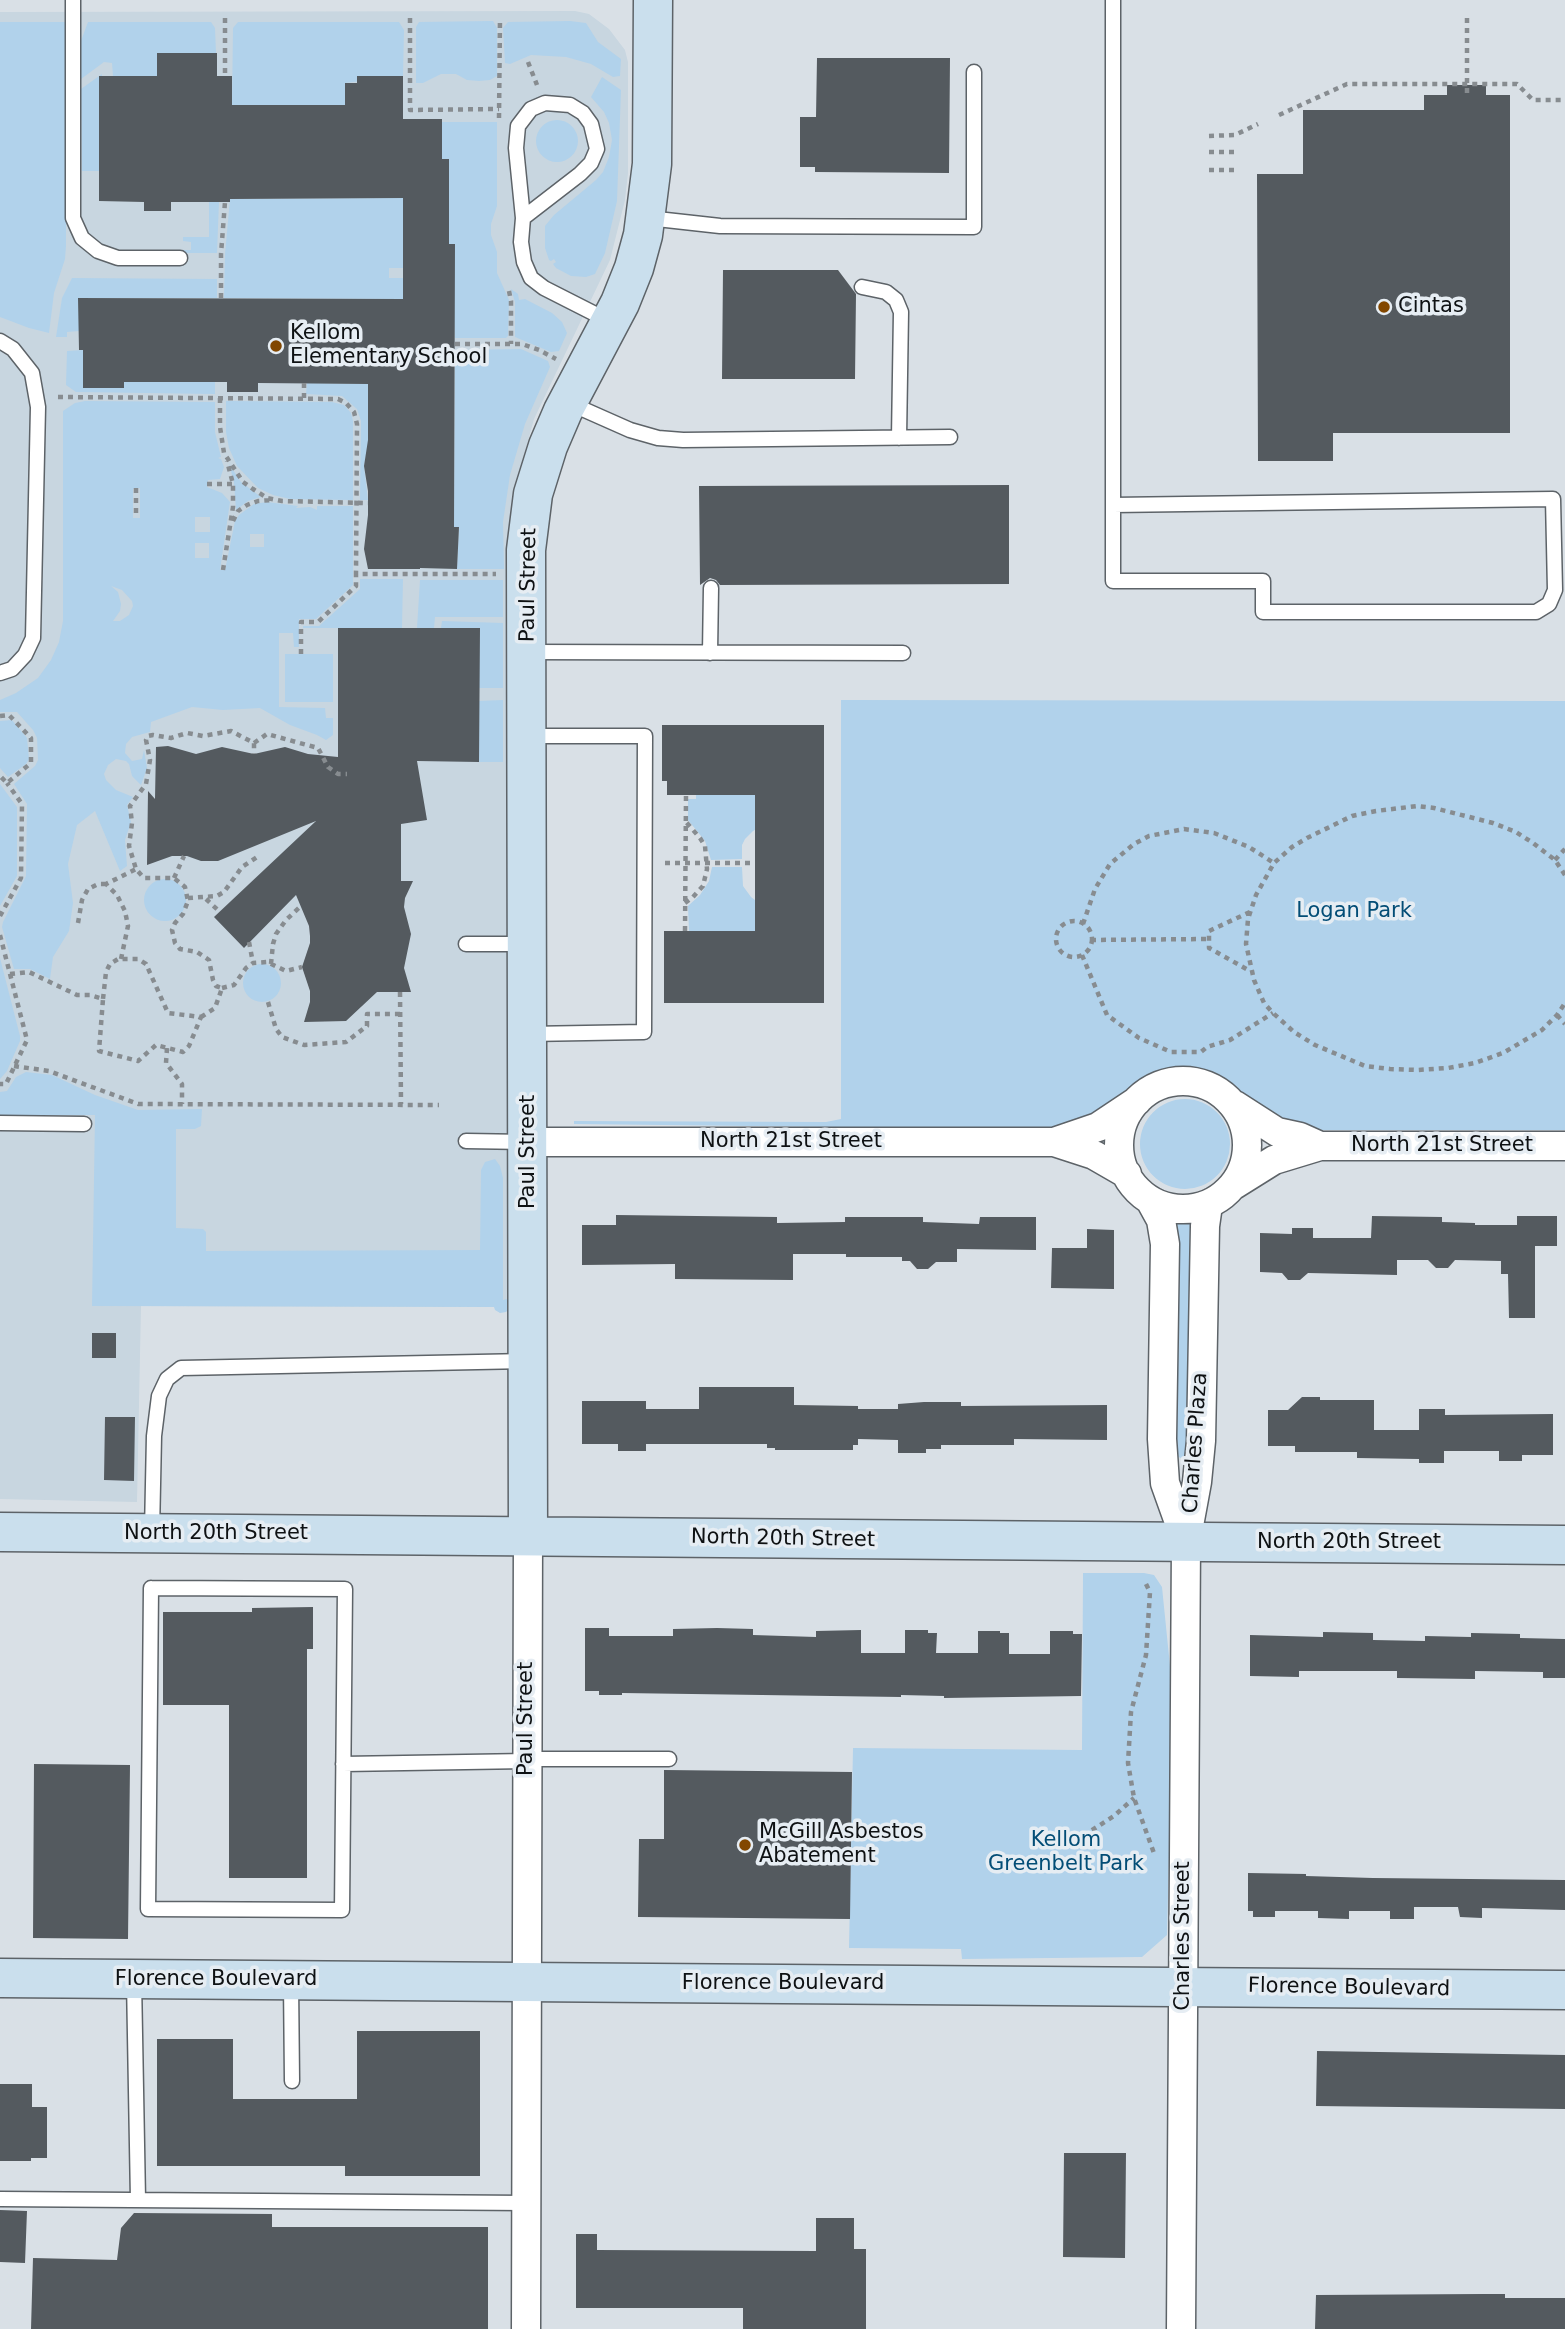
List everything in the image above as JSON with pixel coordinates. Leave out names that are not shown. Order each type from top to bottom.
[{"type":"street","name":"Paul Street","points":[[526,2329],[529,1142],[526,550],[533,494],[548,446],[611,322],[634,268],[647,218],[653,150],[653,0]]},
{"type":"street","points":[[1054,1142],[1098,1127],[1154,1087],[1186,1080],[1215,1088],[1249,1116],[1277,1132],[1300,1137],[1320,1146]]},
{"type":"street","points":[[1137,1101],[1124,1121],[1120,1134],[1120,1158],[1135,1188],[1150,1200],[1168,1208],[1189,1209],[1208,1205],[1274,1160],[1320,1146]]},
{"type":"street","points":[[1232,1103],[1239,1112],[1248,1145],[1243,1170],[1234,1185]]},
{"type":"street","name":"North 21st Street","points":[[529,1142],[1054,1142]]},
{"type":"street","points":[[1054,1142],[1094,1155],[1127,1174]]},
{"type":"street","name":"North 21st Street","points":[[1320,1146],[1565,1146]]},
{"type":"street","name":"Charles Plaza","points":[[1150,1200],[1161,1220],[1165,1244],[1162,1439],[1165,1483],[1186,1542]]},
{"type":"street","name":"Charles Plaza","points":[[1186,1542],[1198,1482],[1205,1226],[1208,1205]]},
{"type":"street","name":"North 20th Street","points":[[0,1532],[1565,1545]]},
{"type":"street","name":"Charles Street","points":[[1181,2329],[1186,1542]]},
{"type":"street","name":"Florence Boulevard","points":[[0,1978],[1565,1990]]},
{"type":"lane","points":[[73,0],[73,218],[82,238],[98,251],[118,258],[180,258]]},
{"type":"lane","points":[[1113,0],[1113,505],[1113,581],[1263,581],[1263,612],[1536,612],[1549,604],[1555,590],[1553,499],[1113,505]]},
{"type":"lane","points":[[647,218],[720,226],[974,227],[974,72]]},
{"type":"lane","points":[[523,218],[580,174],[591,163],[597,149],[591,124],[583,113],[570,105],[545,103],[531,109],[518,126],[516,148],[524,262],[531,278],[544,288],[611,322]]},
{"type":"lane","points":[[862,287],[886,292],[896,300],[901,312],[899,438]]},
{"type":"lane","points":[[0,341],[13,349],[32,373],[38,407],[33,638],[26,654],[12,669],[0,673]]},
{"type":"lane","points":[[568,402],[630,430],[658,438],[950,437]]},
{"type":"lane","points":[[710,653],[711,588]]},
{"type":"lane","points":[[527,652],[903,653]]},
{"type":"lane","points":[[527,736],[645,736],[644,1032],[528,1034]]},
{"type":"lane","points":[[466,943],[528,943]]},
{"type":"lane","points":[[0,1124],[84,1124]]},
{"type":"lane","points":[[466,1141],[529,1142]]},
{"type":"lane","points":[[152,1533],[154,1436],[159,1396],[167,1379],[181,1368],[528,1361]]},
{"type":"lane","points":[[151,1588],[345,1589],[343,1764],[342,1910],[148,1909],[151,1588]]},
{"type":"lane","points":[[343,1764],[669,1759]]},
{"type":"lane","points":[[134,1979],[138,2200]]},
{"type":"lane","points":[[291,1980],[292,2081]]},
{"type":"lane","points":[[0,2199],[526,2203]]},
{"type":"path","points":[[410,18],[410,110],[499,109]]},
{"type":"path","points":[[499,130],[500,18]]},
{"type":"path","points":[[225,19],[225,76]]},
{"type":"path","points":[[1467,19],[1467,95]]},
{"type":"path","points":[[528,62],[538,89]]},
{"type":"path","points":[[1279,115],[1347,84],[1517,84],[1533,100],[1565,100]]},
{"type":"path","points":[[1209,136],[1235,135],[1258,124]]},
{"type":"path","points":[[1209,152],[1235,152]]},
{"type":"path","points":[[1209,170],[1235,170]]},
{"type":"path","points":[[221,298],[225,202]]},
{"type":"path","points":[[509,291],[511,344]]},
{"type":"path","points":[[455,344],[530,346],[557,360]]},
{"type":"path","points":[[304,383],[304,398]]},
{"type":"path","points":[[58,397],[220,398],[242,395],[338,399],[354,412],[356,586],[318,622],[302,622],[301,654]]},
{"type":"path","points":[[220,398],[220,427],[233,484],[231,525],[222,570]]},
{"type":"path","points":[[224,453],[243,482],[267,498],[277,500]]},
{"type":"path","points":[[207,485],[233,484]]},
{"type":"path","points":[[136,488],[136,518]]},
{"type":"path","points":[[231,525],[239,511],[258,501],[368,503]]},
{"type":"path","points":[[356,573],[507,575]]},
{"type":"path","points":[[0,716],[9,715],[31,738],[31,763],[7,783]]},
{"type":"path","points":[[254,743],[231,731],[202,736],[187,733],[172,738],[148,736],[146,740],[150,760],[146,785],[130,806],[132,823],[129,846],[136,869],[144,878],[174,878],[185,887],[188,898],[183,914],[172,930],[175,943],[180,948],[197,952],[209,960],[216,986],[222,988],[234,985],[253,963],[271,964],[286,971],[302,967]]},
{"type":"path","points":[[254,743],[267,734],[318,748],[328,767],[338,774],[347,774]]},
{"type":"path","points":[[254,743],[254,754]]},
{"type":"path","points":[[0,776],[22,804],[21,878],[0,916]]},
{"type":"path","points":[[685,932],[686,795]]},
{"type":"path","points":[[1565,875],[1555,860],[1516,832],[1465,814],[1417,806],[1352,816],[1292,847],[1274,863],[1250,912],[1246,943],[1251,972],[1264,1003],[1273,1013],[1294,1032],[1315,1045],[1365,1066],[1418,1070],[1461,1066],[1503,1053],[1542,1030],[1557,1016],[1565,1003]]},
{"type":"path","points":[[685,822],[701,838],[707,863],[703,886],[685,903]]},
{"type":"path","points":[[1083,924],[1095,889],[1110,864],[1133,844],[1149,836],[1184,829],[1214,833],[1249,847],[1274,863]]},
{"type":"path","points":[[1555,860],[1565,849]]},
{"type":"path","points":[[174,878],[184,856]]},
{"type":"path","points":[[188,898],[206,898],[224,892],[242,867],[257,857]]},
{"type":"path","points":[[660,863],[755,863]]},
{"type":"path","points":[[78,923],[82,900],[88,889],[98,884],[106,884],[136,869]]},
{"type":"path","points":[[106,884],[117,895],[125,911],[128,926],[121,959]]},
{"type":"path","points":[[206,898],[220,912]]},
{"type":"path","points":[[271,964],[276,934],[302,905]]},
{"type":"path","points":[[1250,912],[1209,932],[1209,947],[1251,972]]},
{"type":"path","points":[[1074,921],[1083,924],[1089,929],[1090,946],[1082,955],[1065,955],[1057,946],[1057,934],[1063,925],[1074,921]]},
{"type":"path","points":[[0,935],[27,1040],[5,1084],[0,1084]]},
{"type":"path","points":[[1091,940],[1209,939]]},
{"type":"path","points":[[249,943],[253,963]]},
{"type":"path","points":[[1082,955],[1107,1016],[1139,1038],[1171,1052],[1201,1052],[1207,1047],[1230,1040],[1273,1013]]},
{"type":"path","points":[[201,1017],[189,1046],[183,1052],[156,1045],[138,1061],[99,1051],[106,972],[110,964],[121,959],[138,959],[146,964],[168,1013],[201,1017],[215,1009],[222,988]]},
{"type":"path","points":[[10,974],[29,972],[77,995],[103,999]]},
{"type":"path","points":[[400,992],[401,1104]]},
{"type":"path","points":[[268,1002],[276,1029],[282,1037],[304,1045],[346,1042],[367,1026],[367,1014],[400,1014]]},
{"type":"path","points":[[1557,1016],[1565,1024]]},
{"type":"path","points":[[167,1048],[166,1063],[182,1084],[182,1104]]},
{"type":"path","points":[[14,1066],[50,1071],[138,1104],[439,1105]]},
{"type":"path","points":[[1146,1584],[1150,1592],[1146,1655],[1131,1712],[1128,1763],[1134,1798],[1156,1859]]},
{"type":"path","points":[[1063,1834],[1086,1834],[1114,1816],[1134,1798]]},
{"type":"shaded area","points":[[575,11],[589,14],[609,29],[625,50],[628,62],[628,173],[625,200],[610,260],[534,419],[515,488],[511,523],[508,1307],[141,1306],[137,1502],[0,1499],[0,12]]},
{"type":"green space","points":[[493,21],[497,28],[497,76],[479,81],[467,80],[456,74],[441,74],[423,83],[416,83],[416,27],[419,22]]},
{"type":"green space","points":[[0,22],[69,22],[66,28],[66,246],[65,259],[54,293],[49,333],[0,317]]},
{"type":"green space","points":[[88,22],[211,22],[215,28],[216,53],[157,53],[157,76],[113,76],[112,63],[104,62],[81,79],[81,41]]},
{"type":"green space","points":[[238,22],[399,22],[404,30],[403,76],[345,83],[345,105],[232,105],[233,28]]},
{"type":"green space","points":[[508,22],[586,23],[598,42],[621,59],[620,76],[613,77],[591,64],[566,57],[531,55],[510,64],[505,63],[503,28]]},
{"type":"green space","points":[[102,74],[99,171],[82,171],[81,89]]},
{"type":"green space","points":[[602,77],[621,90],[617,201],[605,253],[595,274],[586,277],[571,276],[556,268],[554,259],[549,260],[545,248],[545,226],[554,215],[596,180],[603,172],[609,157],[612,140],[609,123],[604,112],[591,97]]},
{"type":"green space","points":[[557,120],[572,126],[578,141],[572,156],[557,162],[542,156],[536,141],[542,126]]},
{"type":"green space","points":[[442,122],[497,122],[497,206],[491,224],[491,235],[497,252],[497,273],[509,300],[506,338],[455,338],[449,244],[449,159],[442,159]]},
{"type":"green space","points":[[403,198],[403,268],[389,268],[389,278],[403,278],[403,299],[224,298],[230,199]]},
{"type":"green space","points":[[209,202],[219,202],[217,253],[185,253],[183,250],[191,250],[191,242],[183,241],[183,237],[209,237]]},
{"type":"green space","points":[[72,278],[217,279],[217,298],[79,298],[79,331],[67,332],[67,337],[56,337],[62,298]]},
{"type":"green space","points":[[511,289],[518,294],[519,300],[525,299],[552,313],[562,322],[567,333],[559,351],[551,352],[515,337],[515,302]]},
{"type":"green space","points":[[521,349],[548,361],[550,367],[525,424],[510,475],[503,522],[504,569],[457,569],[459,527],[454,527],[455,350]]},
{"type":"green space","points":[[83,350],[84,388],[124,388],[124,382],[215,382],[215,394],[76,392],[66,385],[67,351]]},
{"type":"green space","points":[[307,383],[369,384],[369,440],[364,466],[368,500],[360,500],[361,421],[357,409],[342,396],[306,394]]},
{"type":"green space","points":[[226,401],[332,402],[344,405],[351,413],[353,421],[353,500],[290,499],[258,488],[237,466],[229,448]]},
{"type":"green space","points":[[215,402],[215,432],[221,457],[218,458],[224,467],[220,479],[208,480],[207,487],[222,493],[230,502],[220,570],[225,570],[235,521],[254,504],[267,502],[317,510],[317,506],[353,506],[353,585],[316,619],[299,619],[299,647],[294,647],[293,633],[279,633],[279,707],[325,708],[326,718],[333,718],[333,735],[326,740],[290,725],[260,708],[223,710],[192,707],[151,722],[150,732],[132,737],[126,744],[125,753],[132,761],[142,759],[144,750],[147,768],[141,785],[132,776],[126,761],[116,759],[108,765],[104,774],[106,780],[116,790],[133,797],[127,805],[131,822],[125,840],[127,866],[120,871],[95,811],[77,825],[68,864],[73,903],[69,931],[53,957],[50,979],[30,969],[14,969],[2,927],[26,876],[27,804],[14,784],[35,766],[38,760],[37,738],[33,730],[17,712],[0,712],[0,700],[38,678],[51,660],[59,642],[63,621],[63,411],[75,403]],"holes":[[[140,488],[140,518],[133,518],[133,489]],[[195,517],[210,517],[210,532],[195,532]],[[250,534],[264,534],[264,547],[250,547]],[[195,543],[209,543],[209,558],[195,558]],[[111,586],[122,590],[133,606],[129,615],[120,621],[113,621],[121,604],[118,592]]]},
{"type":"green space","points":[[229,464],[241,482],[261,497],[248,501],[236,510],[234,482]]},
{"type":"green space","points":[[360,579],[403,579],[402,628],[303,628],[319,626],[360,589]]},
{"type":"green space","points":[[420,580],[503,580],[503,617],[435,617],[434,628],[417,628]]},
{"type":"green space","points":[[442,621],[503,623],[503,688],[479,688],[441,628]]},
{"type":"green space","points":[[285,654],[333,654],[333,702],[285,702]]},
{"type":"green space","points":[[503,700],[503,762],[479,762],[479,701]]},
{"type":"green space","name":"Logan Park","points":[[841,700],[1565,701],[1565,1130],[1299,1130],[1254,1108],[1237,1087],[1215,1073],[1185,1068],[1161,1071],[1137,1084],[1117,1105],[1061,1128],[841,1130],[840,1127],[574,1124],[574,1121],[826,1122],[841,1119]]},
{"type":"green space","points":[[12,720],[27,738],[29,759],[8,777],[0,768],[0,721]]},
{"type":"green space","points":[[0,784],[17,807],[17,876],[0,906]]},
{"type":"green space","points":[[696,795],[771,795],[770,821],[745,839],[742,859],[711,860],[705,841],[688,820],[688,799],[696,799]]},
{"type":"green space","points":[[712,867],[742,867],[743,886],[759,903],[768,931],[689,931],[688,906],[700,895],[709,881]]},
{"type":"green space","points":[[165,879],[180,885],[186,900],[180,915],[165,921],[150,915],[144,900],[150,885]]},
{"type":"green space","points":[[0,958],[20,1041],[7,1071],[0,1079]]},
{"type":"green space","points":[[262,964],[275,970],[281,983],[275,996],[262,1002],[249,996],[243,983],[249,970]]},
{"type":"green space","points":[[26,1072],[52,1075],[95,1095],[138,1110],[202,1109],[201,1126],[195,1129],[176,1129],[176,1228],[203,1229],[206,1232],[206,1251],[480,1250],[481,1170],[485,1162],[495,1159],[503,1178],[503,1300],[507,1299],[507,1178],[510,1174],[510,1308],[500,1313],[494,1307],[92,1306],[95,1115],[0,1115],[0,1092],[7,1091],[16,1077]]},
{"type":"green space","points":[[1185,1099],[1202,1102],[1217,1112],[1227,1127],[1230,1144],[1227,1161],[1217,1176],[1202,1186],[1185,1189],[1168,1186],[1153,1176],[1143,1161],[1140,1144],[1143,1127],[1153,1112],[1168,1102]]},
{"type":"green space","points":[[1173,1220],[1196,1220],[1186,1460],[1176,1456]]},
{"type":"green space","name":"Kellom Greenbelt Park","points":[[1083,1573],[1144,1573],[1154,1575],[1162,1587],[1173,1696],[1167,1935],[1142,1957],[962,1959],[961,1949],[849,1948],[853,1748],[1082,1750]]},
{"type":"building","points":[[157,53],[217,53],[217,76],[232,76],[232,105],[345,105],[345,83],[357,83],[357,76],[403,76],[403,119],[442,119],[442,159],[449,159],[449,244],[455,244],[454,527],[459,527],[457,569],[368,569],[364,549],[368,491],[364,466],[368,440],[368,384],[258,383],[258,392],[227,392],[227,382],[124,382],[124,388],[83,388],[83,350],[79,350],[78,298],[403,299],[403,198],[171,202],[171,211],[144,211],[144,202],[99,201],[99,76],[157,76]]},
{"type":"building","points":[[817,58],[950,58],[949,173],[815,172],[815,167],[800,167],[800,117],[816,117]]},
{"type":"building","name":"Cintas","points":[[1447,85],[1486,85],[1486,95],[1510,95],[1510,433],[1333,433],[1333,461],[1258,461],[1257,174],[1303,174],[1303,110],[1424,110],[1424,95],[1447,95]]},
{"type":"building","points":[[723,270],[838,270],[856,294],[855,379],[722,379]]},
{"type":"building","points":[[1009,485],[1009,584],[720,585],[710,578],[700,585],[699,486]]},
{"type":"building","points":[[338,628],[480,628],[479,762],[417,761],[427,820],[401,824],[401,881],[413,881],[404,907],[411,934],[404,968],[411,992],[377,992],[346,1021],[304,1022],[310,991],[302,967],[310,936],[309,926],[296,895],[244,948],[214,917],[316,821],[218,861],[172,856],[147,865],[148,791],[155,799],[156,747],[168,746],[196,754],[222,747],[254,754],[285,747],[308,754],[338,757]]},
{"type":"building","points":[[662,725],[824,725],[824,1003],[664,1003],[664,931],[755,931],[755,795],[667,795],[667,781],[662,781]]},
{"type":"building","points":[[616,1215],[777,1217],[777,1223],[845,1222],[845,1217],[923,1217],[923,1222],[979,1224],[980,1217],[1036,1217],[1036,1250],[957,1249],[957,1262],[936,1262],[928,1269],[917,1269],[910,1261],[902,1261],[902,1257],[793,1254],[793,1280],[675,1279],[675,1264],[582,1265],[582,1225],[616,1225]]},
{"type":"building","points":[[1372,1216],[1442,1217],[1442,1222],[1517,1225],[1517,1216],[1557,1216],[1557,1246],[1535,1246],[1535,1318],[1509,1318],[1508,1274],[1501,1274],[1501,1261],[1455,1260],[1448,1268],[1436,1268],[1428,1260],[1397,1260],[1397,1275],[1308,1273],[1300,1280],[1288,1280],[1282,1273],[1260,1272],[1260,1233],[1292,1234],[1292,1228],[1313,1228],[1313,1238],[1371,1238]]},
{"type":"building","points":[[1087,1229],[1114,1230],[1114,1289],[1051,1288],[1052,1248],[1087,1248]]},
{"type":"building","points":[[92,1333],[116,1333],[116,1358],[92,1358]]},
{"type":"building","points":[[699,1387],[794,1387],[794,1405],[858,1406],[858,1409],[898,1409],[898,1404],[924,1402],[961,1402],[961,1406],[1107,1405],[1107,1440],[1014,1439],[1014,1445],[941,1445],[941,1449],[926,1449],[926,1453],[898,1453],[898,1440],[858,1439],[858,1445],[853,1445],[853,1450],[775,1450],[767,1448],[767,1444],[646,1444],[646,1451],[618,1451],[618,1444],[582,1444],[582,1401],[646,1401],[646,1409],[699,1409]]},
{"type":"building","points":[[1302,1397],[1320,1397],[1320,1400],[1374,1400],[1374,1430],[1419,1430],[1419,1409],[1445,1409],[1445,1415],[1553,1414],[1553,1455],[1522,1455],[1522,1461],[1499,1461],[1499,1451],[1444,1451],[1444,1463],[1419,1463],[1419,1459],[1357,1458],[1357,1452],[1295,1452],[1295,1446],[1268,1446],[1268,1410],[1288,1410]]},
{"type":"building","points":[[105,1417],[135,1417],[134,1481],[104,1480]]},
{"type":"building","points":[[313,1607],[313,1649],[307,1649],[307,1878],[229,1878],[229,1705],[163,1705],[163,1612],[252,1612],[252,1608]]},
{"type":"building","points":[[585,1628],[609,1628],[609,1636],[673,1636],[673,1629],[717,1628],[753,1629],[753,1635],[816,1637],[816,1631],[861,1630],[861,1653],[905,1653],[905,1630],[928,1630],[928,1633],[937,1633],[936,1653],[978,1653],[978,1631],[1000,1631],[1009,1633],[1009,1654],[1050,1654],[1050,1631],[1073,1631],[1073,1634],[1082,1634],[1081,1696],[944,1698],[901,1695],[599,1695],[599,1691],[585,1691]]},
{"type":"building","points":[[1323,1632],[1373,1633],[1373,1640],[1425,1641],[1425,1636],[1471,1637],[1471,1633],[1520,1634],[1520,1638],[1565,1639],[1565,1678],[1543,1678],[1543,1672],[1475,1671],[1475,1679],[1397,1678],[1397,1671],[1299,1671],[1299,1677],[1250,1676],[1250,1635],[1323,1637]]},
{"type":"building","points":[[34,1764],[130,1765],[128,1939],[33,1938]]},
{"type":"building","name":"McGill Asbestos Abatement","points":[[664,1770],[852,1772],[850,1919],[638,1917],[639,1839],[664,1839]]},
{"type":"building","points":[[1248,1873],[1373,1878],[1565,1880],[1565,1910],[1482,1908],[1482,1918],[1460,1917],[1458,1907],[1414,1907],[1414,1919],[1390,1919],[1390,1911],[1349,1911],[1349,1919],[1318,1918],[1318,1911],[1275,1911],[1275,1917],[1253,1917],[1253,1911],[1248,1911]]},
{"type":"building","points":[[357,2031],[480,2031],[480,2176],[345,2176],[345,2166],[157,2166],[157,2039],[233,2039],[233,2099],[357,2099]]},
{"type":"building","points":[[1317,2051],[1565,2055],[1565,2109],[1316,2106]]},
{"type":"building","points":[[0,2084],[32,2084],[32,2107],[47,2107],[47,2158],[0,2161]]},
{"type":"building","points":[[1064,2153],[1126,2153],[1125,2258],[1063,2257]]},
{"type":"building","points":[[0,2210],[27,2211],[25,2263],[0,2262]]},
{"type":"building","points":[[134,2213],[272,2214],[272,2227],[488,2227],[488,2329],[31,2329],[33,2258],[117,2260],[121,2228]]},
{"type":"building","points":[[816,2218],[854,2218],[854,2249],[866,2249],[866,2329],[743,2329],[743,2308],[576,2308],[576,2234],[597,2234],[597,2250],[816,2251]]},
{"type":"building","points":[[1505,2294],[1505,2298],[1565,2298],[1565,2329],[1315,2329],[1316,2295]]},
{"type":"place","name":"Cintas","points":[[1384,307]]},
{"type":"place","name":"Kellom Elementary School","points":[[276,346]]},
{"type":"place","name":"McGill Asbestos Abatement","points":[[745,1845]]}]
